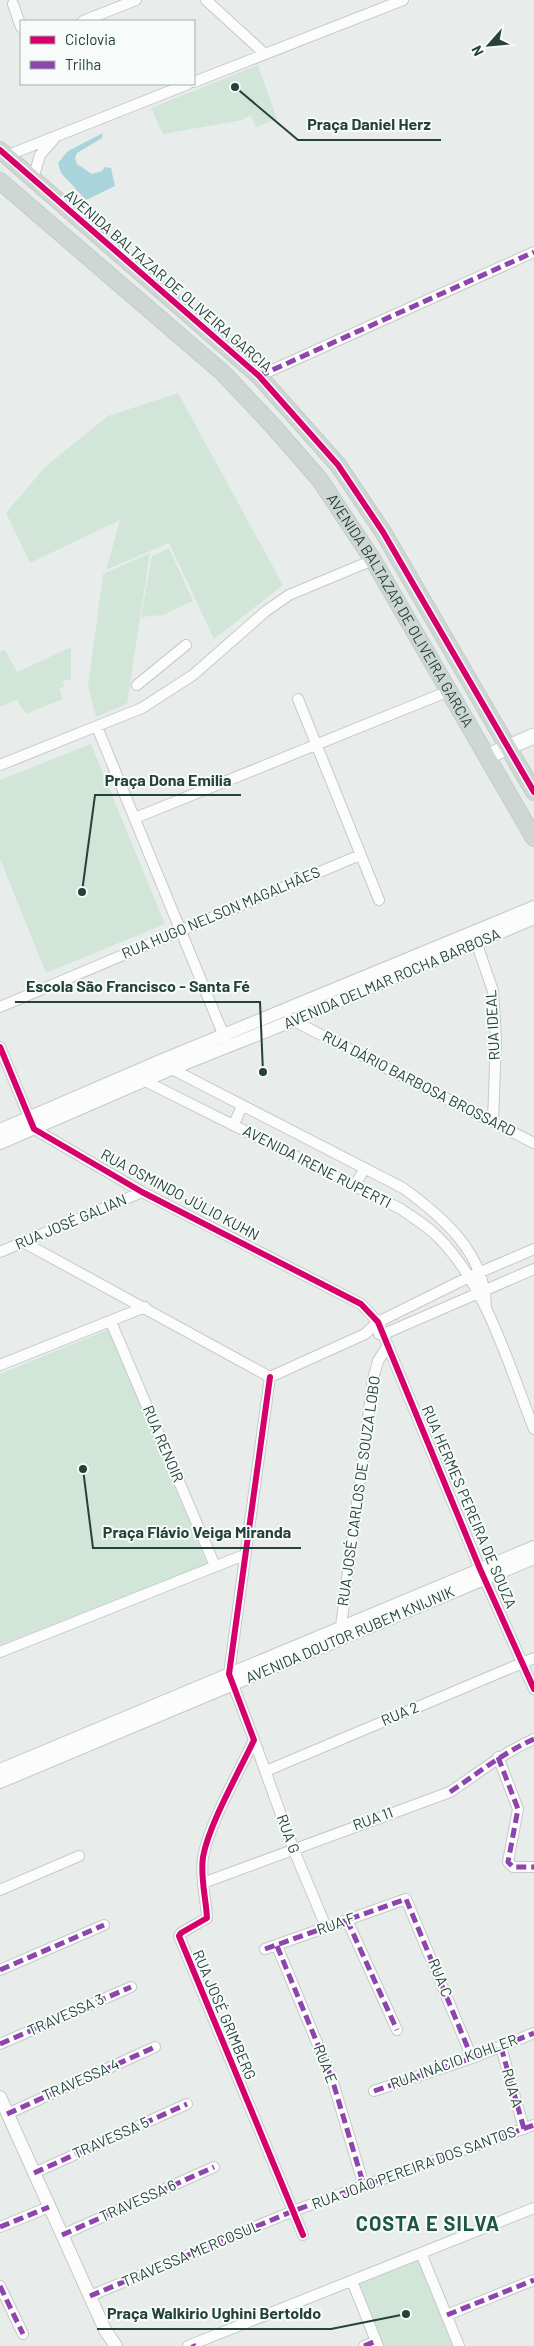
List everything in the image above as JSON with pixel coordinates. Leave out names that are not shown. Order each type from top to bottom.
[{"type":"main road","name":"AVENIDA BALTAZAR DE OLIVEIRA GARCIA","points":[[3,153],[259,376],[338,465],[383,532],[534,792]]},
{"type":"main road","name":"AVENIDA BALTAZAR DE OLIVEIRA GARCIA","points":[[0,182],[222,373],[274,426],[320,480],[373,560],[534,838]]},
{"type":"main road","points":[[488,756],[507,746],[534,736]]},
{"type":"street","points":[[86,20],[136,0]]},
{"type":"street","points":[[206,0],[265,54]]},
{"type":"street","points":[[195,82],[403,0]]},
{"type":"street","points":[[13,4],[20,24]]},
{"type":"street","points":[[3,153],[57,135],[185,85]]},
{"type":"street","points":[[33,179],[40,154],[57,135]]},
{"type":"street","points":[[259,376],[534,252]]},
{"type":"street","points":[[0,765],[142,708],[193,675],[266,611],[289,595],[373,560]]},
{"type":"street","points":[[137,685],[186,645]]},
{"type":"street","points":[[135,818],[450,690]]},
{"type":"street","points":[[298,699],[379,900]]},
{"type":"street","points":[[97,727],[226,1042]]},
{"type":"street","name":"RUA HUGO NELSON MAGALHÃES","points":[[0,1007],[360,855]]},
{"type":"street","name":"AVENIDA DELMAR ROCHA BARBOSA","points":[[0,1143],[32,1124],[158,1062],[294,1020],[474,937],[534,907]]},
{"type":"street","name":"AVENIDA DELMAR ROCHA BARBOSA","points":[[0,1130],[32,1124],[145,1081],[226,1042],[277,1013],[474,937],[534,918]]},
{"type":"street","name":"RUA IDEAL","points":[[474,937],[492,990],[496,1039],[493,1122]]},
{"type":"street","name":"RUA DÁRIO BARBOSA BROSSARD","points":[[277,1013],[534,1143]]},
{"type":"street","points":[[0,1047],[32,1124]]},
{"type":"street","name":"AVENIDA IRENE RUPERTI","points":[[158,1062],[403,1188],[444,1220],[456,1233],[480,1272],[481,1292]]},
{"type":"street","name":"AVENIDA IRENE RUPERTI","points":[[129,1075],[234,1124],[400,1208],[437,1235],[481,1292]]},
{"type":"street","points":[[234,1124],[242,1106]]},
{"type":"street","name":"RUA OSMINDO JÚLIO KUHN","points":[[32,1124],[142,1192],[361,1304],[378,1322],[384,1334]]},
{"type":"street","points":[[355,1185],[365,1168]]},
{"type":"street","name":"RUA JOSÉ GALIAN","points":[[0,1252],[142,1192]]},
{"type":"street","points":[[23,1242],[270,1377]]},
{"type":"street","points":[[270,1377],[365,1334],[378,1322],[469,1277],[534,1249]]},
{"type":"street","points":[[365,1334],[384,1334],[534,1269]]},
{"type":"street","points":[[481,1292],[534,1429]]},
{"type":"street","points":[[0,1365],[145,1307]]},
{"type":"street","name":"RUA RENOIR","points":[[111,1322],[215,1566]]},
{"type":"street","name":"RUA HERMES PEREIRA DE SOUZA","points":[[384,1334],[483,1574],[534,1689]]},
{"type":"street","name":"RUA JOSÉ CARLOS DE SOUZA LOBO","points":[[340,1634],[373,1379],[378,1361],[388,1345]]},
{"type":"street","points":[[254,1740],[231,1679],[244,1555],[270,1377]]},
{"type":"street","name":"AVENIDA DOUTOR RUBEM KNIJNIK","points":[[0,1770],[97,1735],[340,1634],[483,1574],[534,1547]]},
{"type":"street","points":[[0,1652],[244,1555]]},
{"type":"street","name":"AVENIDA DOUTOR RUBEM KNIJNIK","points":[[483,1574],[534,1558]]},
{"type":"street","name":"RUA 2","points":[[266,1771],[534,1658]]},
{"type":"street","name":"AVENIDA DOUTOR RUBEM KNIJNIK","points":[[0,1782],[97,1735]]},
{"type":"street","name":"RUA 11","points":[[203,1882],[450,1792],[487,1768],[498,1757],[534,1739]]},
{"type":"street","name":"RUA G","points":[[254,1740],[293,1848],[326,1927]]},
{"type":"street","name":"RUA JOSÉ GRIMBERG","points":[[254,1740],[210,1834],[203,1857],[203,1882],[207,1918],[181,1933],[180,1940],[303,2235]]},
{"type":"street","points":[[498,1757],[518,1809],[508,1862],[509,1865],[534,1867]]},
{"type":"street","points":[[0,1890],[79,1856]]},
{"type":"street","name":"RUA F","points":[[265,1949],[406,1899]]},
{"type":"street","name":"RUA C","points":[[406,1899],[472,2058]]},
{"type":"street","points":[[347,1920],[396,2030]]},
{"type":"street","points":[[0,1970],[104,1925]]},
{"type":"street","name":"RUA E","points":[[277,1946],[332,2079],[364,2186]]},
{"type":"street","name":"TRAVESSA 3","points":[[0,2044],[131,1987]]},
{"type":"street","name":"RUA INÁCIO KOHLER","points":[[374,2091],[472,2058],[534,2033]]},
{"type":"street","name":"TRAVESSA 4","points":[[7,2114],[154,2047]]},
{"type":"street","name":"RUA A","points":[[501,2047],[524,2129]]},
{"type":"street","points":[[0,2097],[105,2330],[116,2346]]},
{"type":"street","name":"TRAVESSA 5","points":[[34,2173],[187,2104]]},
{"type":"street","name":"RUA JOÃO PEREIRA DOS SANTOS","points":[[293,2211],[534,2125]]},
{"type":"street","name":"TRAVESSA 6","points":[[62,2234],[214,2167]]},
{"type":"street","points":[[0,2227],[49,2207]]},
{"type":"street","points":[[192,2345],[534,2208]]},
{"type":"street","name":"TRAVESSA MERCOSUL","points":[[90,2296],[293,2211]]},
{"type":"street","points":[[421,2253],[459,2346]]},
{"type":"street","points":[[352,2280],[377,2344],[364,2346]]},
{"type":"street","points":[[446,2315],[534,2280]]},
{"type":"street","points":[[0,2286],[23,2334]]},
{"type":"street","points":[[105,2330],[108,2346]]},
{"type":"green space","points":[[258,65],[277,119],[256,127],[250,115],[243,120],[163,134],[151,108]]},
{"type":"green space","points":[[178,393],[283,585],[214,639],[169,543],[106,570],[120,520],[30,563],[6,513],[45,467],[108,416]]},
{"type":"green space","points":[[169,548],[193,601],[163,615],[141,617],[152,556]]},
{"type":"green space","points":[[150,553],[127,704],[96,717],[88,686],[103,574]]},
{"type":"green space","points":[[71,647],[71,679],[63,681],[64,686],[59,689],[63,699],[26,714],[17,700],[0,707],[0,652],[5,650],[17,672]]},
{"type":"green space","points":[[91,744],[165,924],[46,973],[0,859],[0,780]]},
{"type":"green space","points":[[109,1329],[207,1564],[0,1645],[0,1374]]},
{"type":"green space","points":[[420,2257],[456,2346],[382,2346],[357,2283]]},
{"type":"water","points":[[103,133],[102,138],[77,153],[75,158],[77,164],[92,174],[102,171],[105,167],[111,168],[115,186],[86,200],[61,173],[58,163],[68,151]]},
{"type":"marked path","points":[[259,376],[534,252]]},
{"type":"marked path","points":[[450,1792],[501,1757],[534,1739]]},
{"type":"marked path","points":[[498,1757],[518,1809],[508,1862],[513,1867],[534,1867]]},
{"type":"marked path","points":[[265,1949],[406,1899],[472,2058]]},
{"type":"marked path","points":[[347,1920],[397,2030]]},
{"type":"marked path","points":[[0,1970],[104,1925]]},
{"type":"marked path","points":[[277,1946],[332,2079],[364,2186]]},
{"type":"marked path","points":[[0,2044],[131,1987]]},
{"type":"marked path","points":[[374,2091],[472,2058],[534,2033]]},
{"type":"marked path","points":[[7,2114],[155,2047]]},
{"type":"marked path","points":[[501,2047],[524,2129]]},
{"type":"marked path","points":[[34,2173],[187,2104]]},
{"type":"marked path","points":[[90,2296],[293,2211],[534,2125]]},
{"type":"marked path","points":[[62,2235],[214,2167]]},
{"type":"marked path","points":[[0,2227],[49,2207]]},
{"type":"marked path","points":[[447,2315],[534,2280]]},
{"type":"marked path","points":[[0,2286],[23,2334]]},
{"type":"marked path","points":[[364,2346],[376,2341]]},
{"type":"cycle path","points":[[0,150],[259,376],[338,465],[383,532],[534,792]]},
{"type":"cycle path","points":[[0,1047],[34,1129],[142,1192],[361,1304],[378,1322],[480,1569],[534,1689]]},
{"type":"cycle path","points":[[270,1377],[229,1674],[254,1740],[225,1798],[206,1844],[202,1872],[207,1918],[179,1936],[303,2235]]},
{"type":"place","name":"Praça Daniel Herz","points":[[235,87]]},
{"type":"place","name":"Praça Dona Emilia","points":[[82,892]]},
{"type":"place","name":"Escola São Francisco - Santa Fé","points":[[263,1072]]},
{"type":"place","name":"Praça Flávio Veiga Miranda","points":[[83,1469]]},
{"type":"place","name":"Praça Walkirio Ughini Bertoldo","points":[[406,2314]]},
{"type":"district","name":"COSTA E SILVA","points":[[428,2224]]}]
